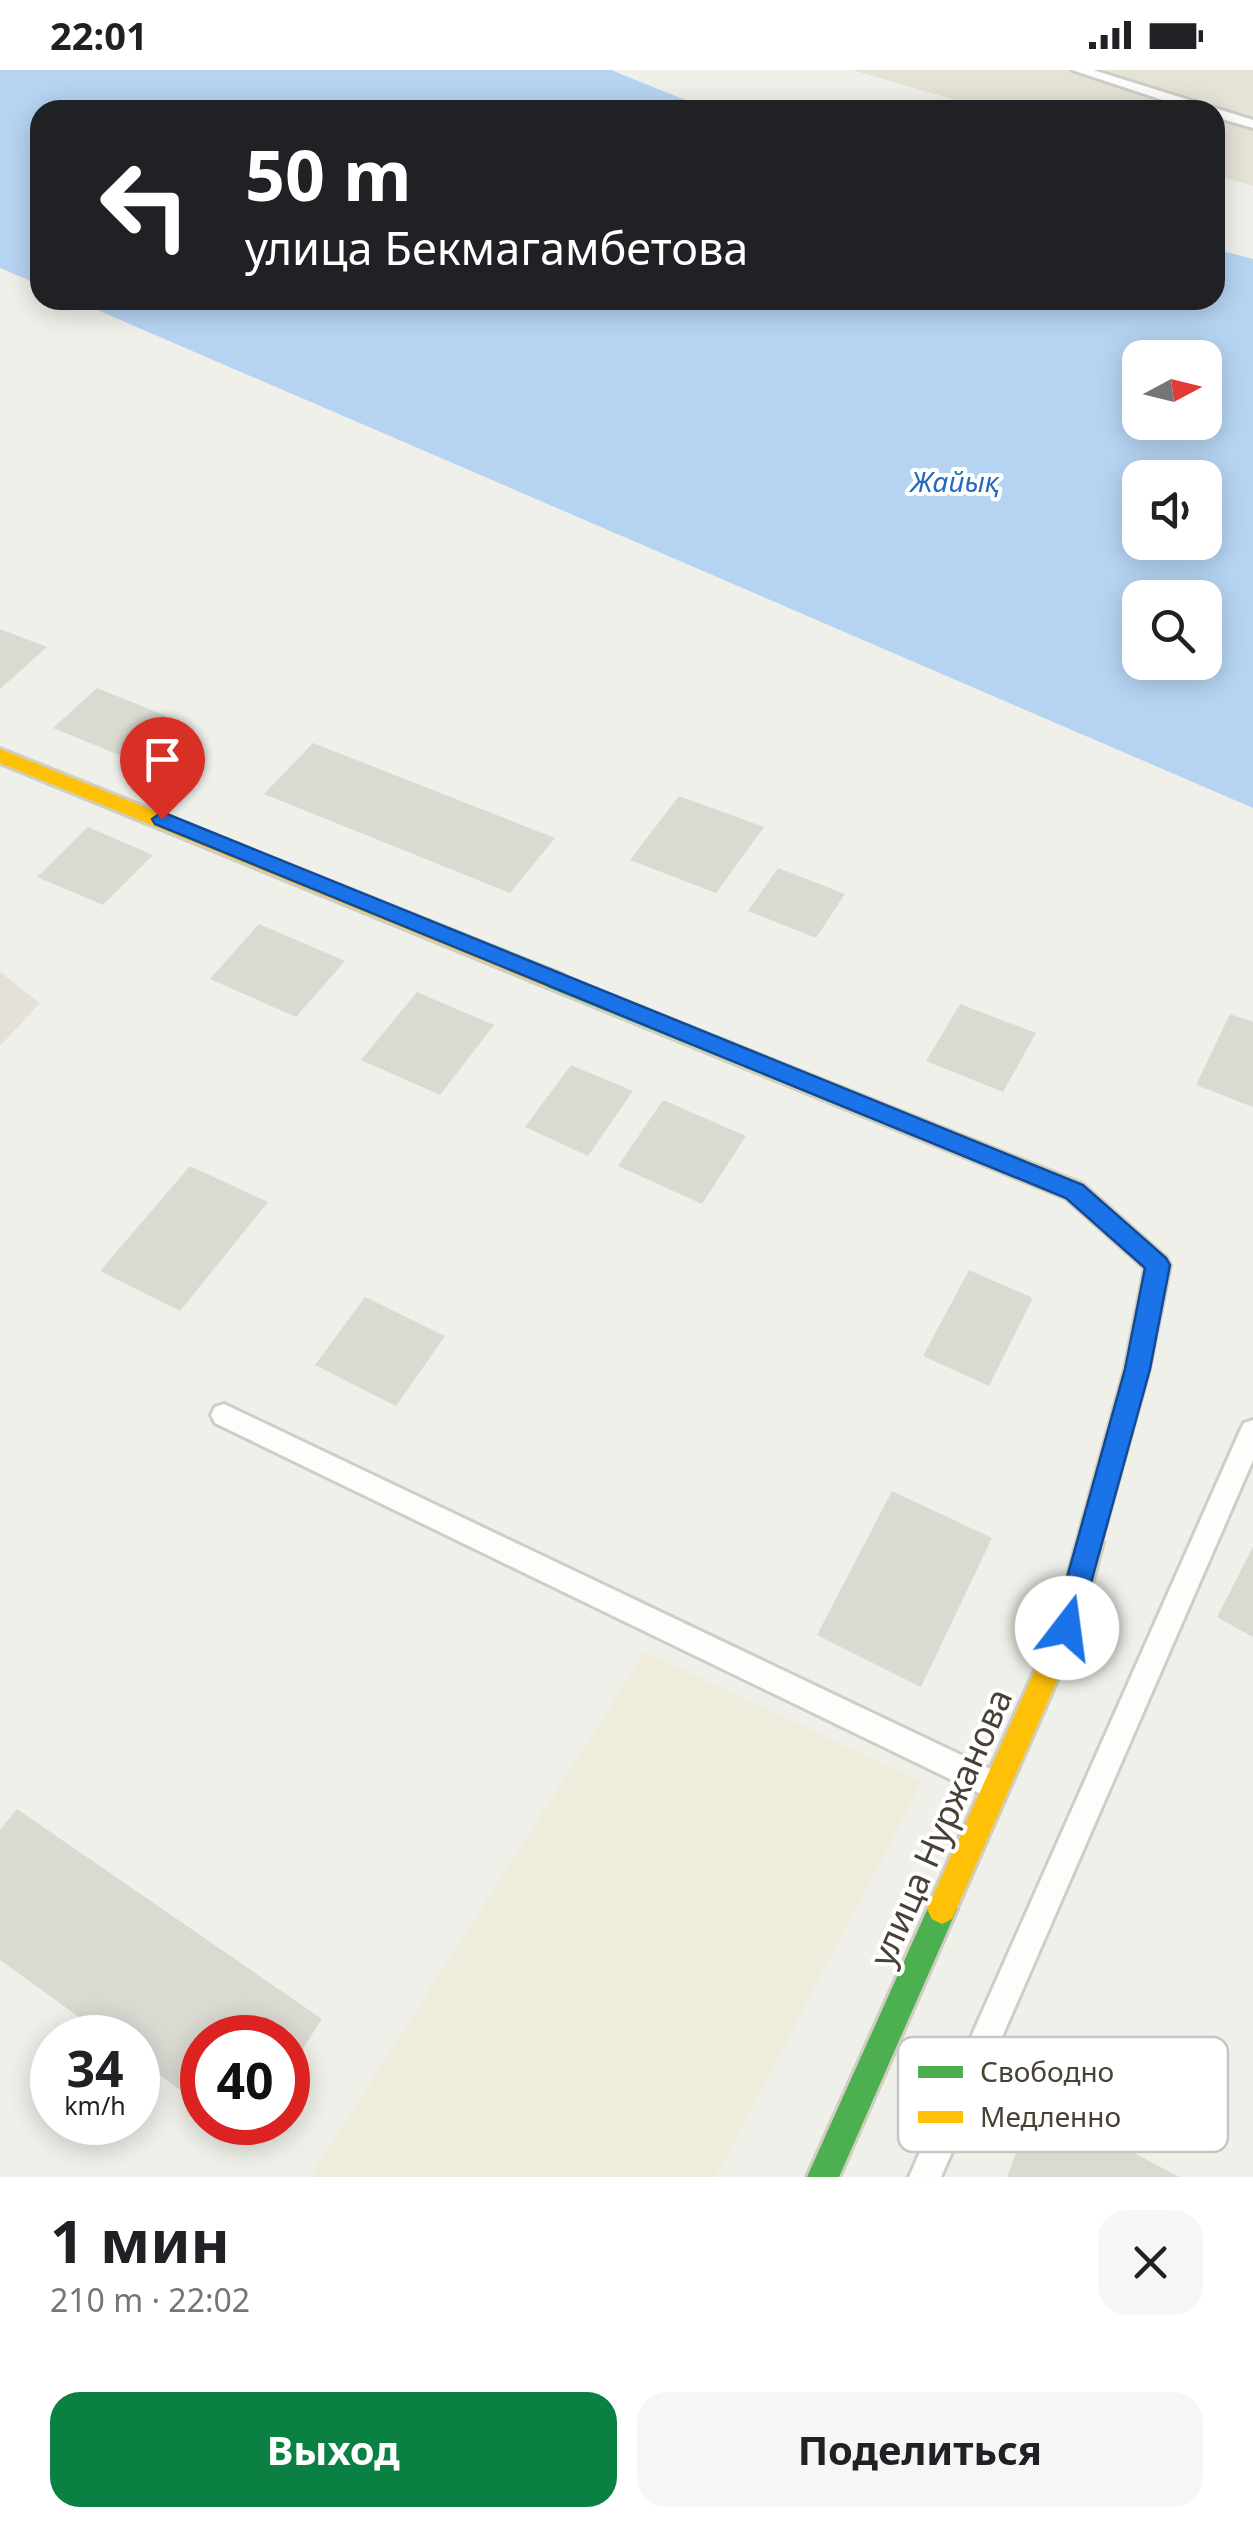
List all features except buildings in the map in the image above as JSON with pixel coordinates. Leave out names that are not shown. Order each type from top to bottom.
[{"type":"street","name":"улица Нуржанова","points":[[0,756],[1074,1191],[1158,1265],[1138,1369],[1067,1628],[823,2177]]},
{"type":"lane","points":[[1079,70],[1176,100]]},
{"type":"lane","points":[[1225,116],[1253,124]]},
{"type":"lane","points":[[224,1415],[996,1786]]},
{"type":"lane","points":[[987,2037],[1253,1431]]},
{"type":"lane","points":[[925,2177],[936,2152]]},
{"type":"shaded area","points":[[852,70],[1253,70],[1253,186],[1225,178],[1225,100],[956,100]]},
{"type":"shaded area","points":[[0,972],[40,1003],[0,1046]]},
{"type":"shaded area","points":[[645,1652],[922,1782],[716,2177],[310,2177]]},
{"type":"water","points":[[0,70],[611,70],[685,100],[30,100],[30,281],[0,268]]},
{"type":"water","name":"Жайық","points":[[1225,252],[1253,259],[1253,808],[97,310],[1225,310]]},
{"type":"traffic: fast","points":[[555,981],[1074,1191],[1158,1265],[1137,1369],[1090,1542]]},
{"type":"traffic: fast","points":[[823,2177],[942,1909]]},
{"type":"traffic: slow","points":[[0,756],[555,981]]},
{"type":"traffic: slow","points":[[942,1909],[1067,1628],[1090,1542]]},
{"type":"route","points":[[162,819],[1074,1191],[1158,1265],[1138,1369],[1067,1628]]}]
